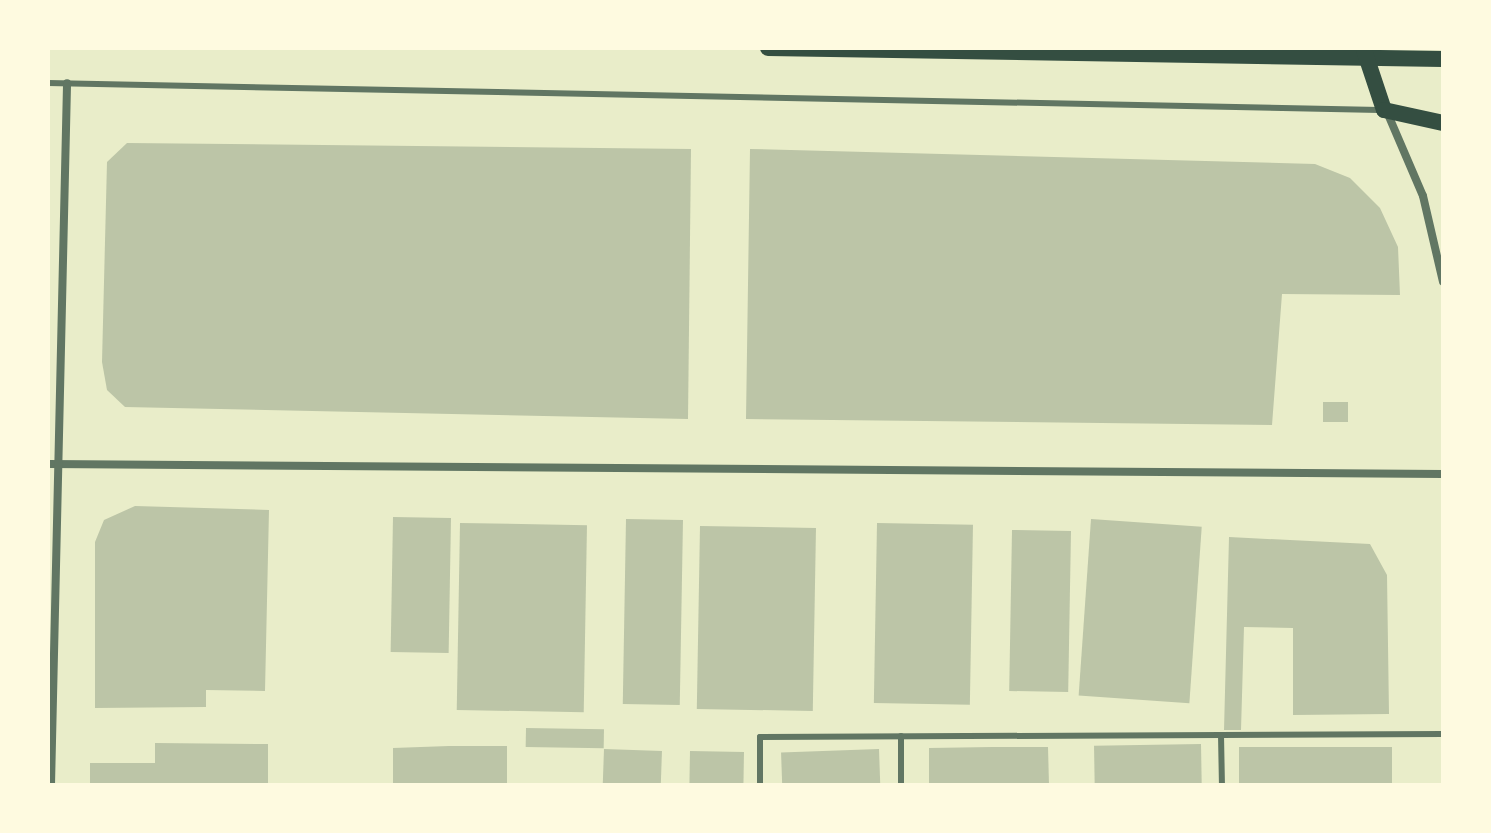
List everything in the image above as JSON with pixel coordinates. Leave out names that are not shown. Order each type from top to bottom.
[{"type":"main road","points":[[768,48],[1365,53],[1443,59]]},
{"type":"main road","points":[[1365,53],[1386,111],[1443,123]]},
{"type":"street","points":[[51,785],[62,465],[67,83]]},
{"type":"street","points":[[1386,111],[1443,255],[1443,282]]},
{"type":"street","points":[[48,464],[1443,474]]},
{"type":"lane","points":[[48,83],[1386,111]]},
{"type":"lane","points":[[760,785],[760,737],[1443,734]]},
{"type":"lane","points":[[1221,735],[1222,785]]},
{"type":"lane","points":[[901,736],[901,785]]},
{"type":"building","points":[[127,143],[691,149],[688,419],[125,407],[107,390],[102,362],[107,162]]},
{"type":"building","points":[[750,149],[1315,164],[1350,178],[1380,208],[1398,247],[1400,295],[1282,294],[1272,425],[746,419]]},
{"type":"building","points":[[1323,402],[1348,402],[1348,422],[1323,422]]},
{"type":"building","points":[[135,506],[269,510],[265,691],[206,690],[206,707],[95,708],[95,542],[104,520]]},
{"type":"building","points":[[393,517],[451,518],[449,653],[391,652]]},
{"type":"building","points":[[626,519],[683,520],[680,705],[623,704]]},
{"type":"building","points":[[1091,519],[1202,527],[1189,703],[1079,696]]},
{"type":"building","points":[[460,523],[587,525],[584,712],[457,710]]},
{"type":"building","points":[[877,523],[973,525],[970,705],[874,703]]},
{"type":"building","points":[[700,526],[816,528],[813,711],[697,709]]},
{"type":"building","points":[[1012,530],[1071,531],[1068,692],[1009,691]]},
{"type":"building","points":[[1229,537],[1370,544],[1387,575],[1389,714],[1293,715],[1293,628],[1244,627],[1241,730],[1224,730]]},
{"type":"building","points":[[526,728],[604,729],[604,748],[526,747]]},
{"type":"building","points":[[155,743],[268,744],[268,785],[90,785],[90,763],[155,763]]},
{"type":"building","points":[[1201,744],[1202,785],[1095,785],[1094,746]]},
{"type":"building","points":[[507,746],[507,785],[393,785],[393,748]]},
{"type":"building","points":[[1048,747],[1049,785],[929,785],[929,748]]},
{"type":"building","points":[[1239,747],[1392,747],[1392,785],[1239,785]]},
{"type":"building","points":[[604,749],[662,751],[661,785],[603,785]]},
{"type":"building","points":[[879,749],[880,785],[782,785],[781,752]]},
{"type":"building","points":[[690,751],[744,752],[743,785],[689,785]]}]
